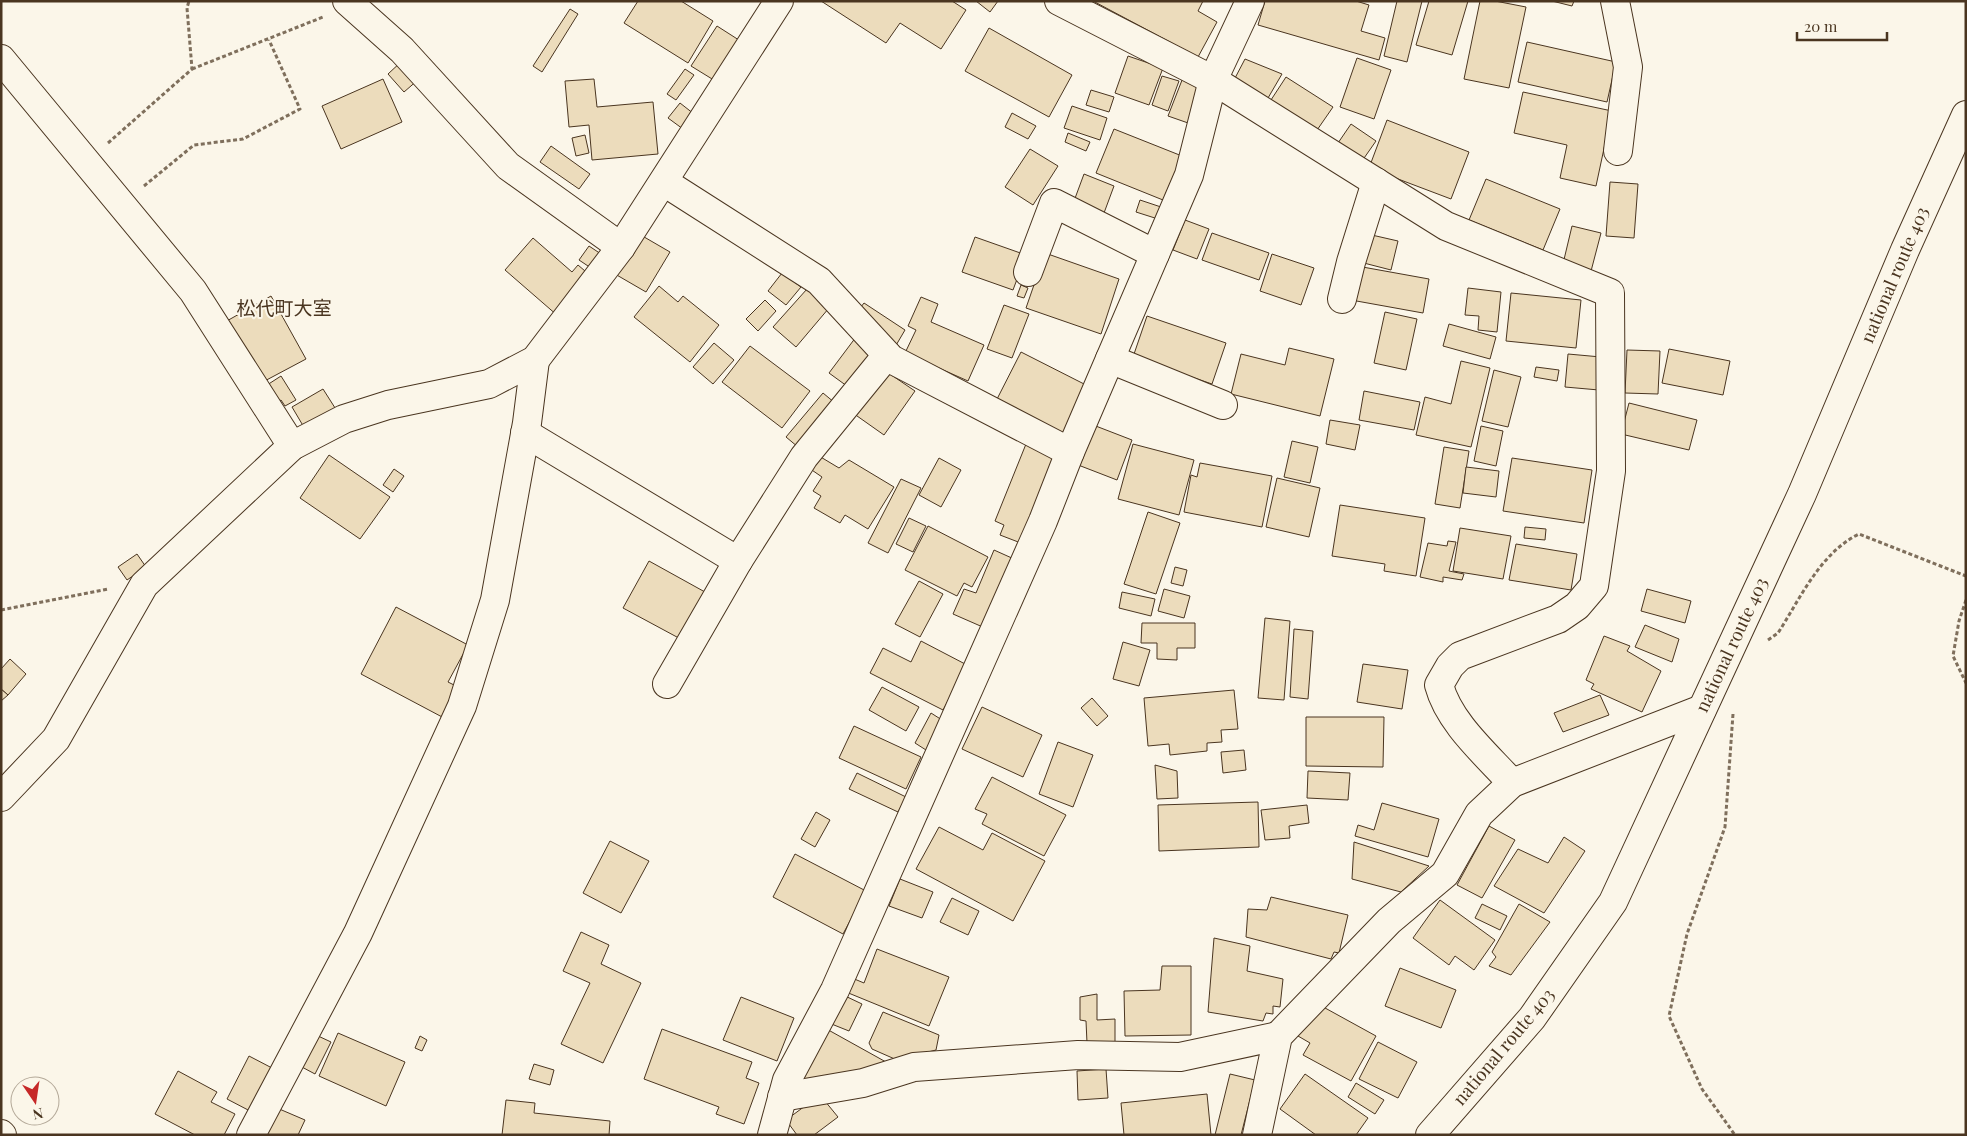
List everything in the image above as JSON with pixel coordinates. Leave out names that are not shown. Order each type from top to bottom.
[{"type":"main road","points":[[1059,1],[1212,80],[1446,226],[1610,293],[1611,471],[1594,586],[1576,606],[1558,619],[1460,656],[1450,666],[1440,685],[1444,701],[1470,736],[1512,783]]},
{"type":"main road","points":[[768,1134],[787,1080],[835,990],[1016,586],[1070,452],[1189,175],[1212,80],[1250,1]]},
{"type":"main road","points":[[1615,1],[1628,67],[1618,151]]},
{"type":"main road","points":[[349,3],[402,50],[508,166],[620,247]]},
{"type":"main road","points":[[1,797],[56,739],[86,684],[148,581],[292,446],[344,419],[388,405],[490,384],[535,360],[620,247],[664,182],[771,4]]},
{"type":"main road","points":[[1,58],[193,291],[292,446]]},
{"type":"main road","name":"national route 403","points":[[1430,1135],[1532,1018],[1613,902],[1802,494],[1905,250],[1966,115]]},
{"type":"main road","points":[[664,182],[819,281],[887,355],[917,374],[1070,452]]},
{"type":"main road","points":[[1342,299],[1351,262],[1376,182]]},
{"type":"main road","points":[[1028,272],[1054,203],[1155,254]]},
{"type":"main road","points":[[667,684],[738,561],[804,457],[887,355]]},
{"type":"main road","points":[[1110,359],[1223,405]]},
{"type":"main road","points":[[251,1135],[358,933],[462,706],[495,600],[525,433],[535,360]]},
{"type":"main road","points":[[525,433],[738,561]]},
{"type":"main road","points":[[1257,1135],[1278,1036],[1389,921],[1445,874],[1479,814],[1512,783],[1702,708]]},
{"type":"main road","points":[[782,1097],[862,1083],[914,1067],[1078,1055],[1180,1057],[1278,1036]]},
{"type":"path","points":[[190,1],[187,8],[192,69]]},
{"type":"path","points":[[87,162],[192,69],[269,40],[349,3]]},
{"type":"path","points":[[138,192],[194,145],[243,138],[300,109],[269,40]]},
{"type":"path","points":[[1761,644],[1778,633],[1822,564],[1847,540],[1859,534],[1966,576]]},
{"type":"path","points":[[1,610],[148,581]]},
{"type":"path","points":[[1966,600],[1959,621],[1953,656],[1966,683]]},
{"type":"path","points":[[1734,709],[1724,827],[1687,934],[1669,1016],[1702,1089],[1735,1135]]},
{"type":"building","points":[[638,1],[681,1],[713,21],[688,63],[624,23]]},
{"type":"building","points":[[821,1],[952,1],[966,10],[941,49],[900,23],[886,43]]},
{"type":"building","points":[[976,1],[998,1],[990,12]]},
{"type":"building","points":[[1093,1],[1203,1],[1198,11],[1217,22],[1198,57]]},
{"type":"building","points":[[1265,1],[1356,1],[1369,5],[1361,31],[1385,38],[1379,60],[1258,25]]},
{"type":"building","points":[[1397,1],[1422,1],[1407,62],[1384,56]]},
{"type":"building","points":[[1429,1],[1468,1],[1452,55],[1416,45]]},
{"type":"building","points":[[1480,1],[1495,1],[1526,7],[1509,88],[1464,79]]},
{"type":"building","points":[[1552,1],[1574,1],[1572,6]]},
{"type":"building","points":[[570,9],[578,14],[542,72],[533,66]]},
{"type":"building","points":[[717,26],[742,42],[717,82],[691,66]]},
{"type":"building","points":[[989,28],[1072,75],[1049,117],[965,71]]},
{"type":"building","points":[[1527,42],[1616,62],[1607,102],[1518,82]]},
{"type":"building","points":[[1128,56],[1163,68],[1149,105],[1115,93]]},
{"type":"building","points":[[1357,58],[1391,70],[1374,119],[1340,107]]},
{"type":"building","points":[[1245,59],[1282,74],[1268,98],[1234,80]]},
{"type":"building","points":[[402,61],[419,79],[404,92],[388,74]]},
{"type":"building","points":[[685,69],[694,75],[676,100],[667,94]]},
{"type":"building","points":[[1184,75],[1207,84],[1191,124],[1168,116]]},
{"type":"building","points":[[1162,76],[1179,81],[1168,111],[1152,105]]},
{"type":"building","points":[[1286,77],[1333,107],[1315,133],[1269,103]]},
{"type":"building","points":[[383,79],[402,122],[341,149],[322,106]]},
{"type":"building","points":[[594,79],[597,107],[653,102],[658,154],[592,160],[589,125],[569,127],[565,81]]},
{"type":"building","points":[[1091,90],[1114,97],[1109,112],[1086,105]]},
{"type":"building","points":[[1523,92],[1612,111],[1596,186],[1560,178],[1567,145],[1514,133]]},
{"type":"building","points":[[680,103],[694,114],[683,129],[668,118]]},
{"type":"building","points":[[1072,106],[1107,118],[1100,140],[1064,128]]},
{"type":"building","points":[[1012,113],[1036,126],[1028,139],[1005,127]]},
{"type":"building","points":[[1387,120],[1469,152],[1451,199],[1369,168]]},
{"type":"building","points":[[1351,124],[1376,141],[1362,161],[1338,143]]},
{"type":"building","points":[[1114,129],[1182,156],[1163,200],[1096,173]]},
{"type":"building","points":[[1068,133],[1090,142],[1086,151],[1065,142]]},
{"type":"building","points":[[585,135],[589,153],[576,156],[572,138]]},
{"type":"building","points":[[551,146],[590,174],[579,189],[540,162]]},
{"type":"building","points":[[1030,149],[1058,166],[1033,205],[1005,187]]},
{"type":"building","points":[[1084,174],[1114,186],[1104,213],[1074,201]]},
{"type":"building","points":[[1486,179],[1560,209],[1543,250],[1469,220]]},
{"type":"building","points":[[1610,182],[1638,184],[1634,238],[1606,236]]},
{"type":"building","points":[[1140,200],[1161,207],[1158,219],[1136,212]]},
{"type":"building","points":[[1185,220],[1209,229],[1197,259],[1173,250]]},
{"type":"building","points":[[1572,226],[1601,233],[1590,275],[1562,268]]},
{"type":"building","points":[[1212,233],[1269,253],[1259,280],[1202,260]]},
{"type":"building","points":[[1363,233],[1398,241],[1391,270],[1356,261]]},
{"type":"building","points":[[639,234],[670,252],[646,292],[615,274]]},
{"type":"building","points":[[975,237],[1026,255],[1013,290],[962,272]]},
{"type":"building","points":[[533,238],[572,272],[578,265],[592,277],[558,316],[505,270]]},
{"type":"building","points":[[589,246],[604,256],[594,270],[579,260]]},
{"type":"building","points":[[1045,253],[1119,279],[1101,334],[1026,308]]},
{"type":"building","points":[[1272,254],[1314,268],[1301,305],[1260,291]]},
{"type":"building","points":[[1357,266],[1429,279],[1423,313],[1351,300]]},
{"type":"building","points":[[782,273],[801,287],[786,305],[768,291]]},
{"type":"building","points":[[1021,285],[1028,288],[1024,298],[1017,296]]},
{"type":"building","points":[[659,286],[678,302],[683,296],[719,325],[690,362],[634,317]]},
{"type":"building","points":[[1468,288],[1501,292],[1497,332],[1478,330],[1479,316],[1465,315]]},
{"type":"building","points":[[807,289],[829,308],[796,347],[773,327]]},
{"type":"building","points":[[1511,293],[1581,300],[1576,348],[1506,341]]},
{"type":"building","points":[[271,296],[306,359],[259,384],[225,322]]},
{"type":"building","points":[[921,297],[938,304],[931,322],[984,345],[968,381],[905,353],[916,330],[908,326]]},
{"type":"building","points":[[765,300],[776,311],[758,331],[746,319]]},
{"type":"building","points":[[864,303],[905,330],[895,347],[857,312]]},
{"type":"building","points":[[1004,305],[1029,314],[1012,358],[987,349]]},
{"type":"building","points":[[1385,312],[1417,319],[1406,370],[1374,363]]},
{"type":"building","points":[[1147,316],[1226,343],[1212,384],[1133,357]]},
{"type":"building","points":[[1449,324],[1496,337],[1490,359],[1443,346]]},
{"type":"building","points":[[856,337],[879,353],[851,389],[829,373]]},
{"type":"building","points":[[714,343],[734,360],[713,384],[693,367]]},
{"type":"building","points":[[750,346],[810,391],[782,428],[722,382]]},
{"type":"building","points":[[1289,348],[1334,359],[1320,416],[1231,394],[1241,354],[1285,365]]},
{"type":"building","points":[[1669,349],[1730,361],[1723,395],[1662,383]]},
{"type":"building","points":[[1627,350],[1660,351],[1658,394],[1625,393]]},
{"type":"building","points":[[1021,352],[1088,386],[1062,437],[995,403]]},
{"type":"building","points":[[1568,354],[1601,357],[1599,390],[1565,387]]},
{"type":"building","points":[[1461,361],[1490,368],[1471,447],[1416,435],[1425,397],[1451,404]]},
{"type":"building","points":[[1536,367],[1559,370],[1557,381],[1534,377]]},
{"type":"building","points":[[881,368],[915,391],[884,435],[850,411]]},
{"type":"building","points":[[1494,370],[1521,377],[1508,427],[1482,421]]},
{"type":"building","points":[[281,376],[296,400],[285,406],[281,400],[275,404],[264,387]]},
{"type":"building","points":[[323,389],[337,411],[305,429],[292,407]]},
{"type":"building","points":[[1364,391],[1420,402],[1414,430],[1359,420]]},
{"type":"building","points":[[823,393],[841,408],[804,452],[786,437]]},
{"type":"building","points":[[1629,403],[1697,420],[1689,450],[1621,434]]},
{"type":"building","points":[[1330,420],[1360,425],[1355,450],[1326,444]]},
{"type":"building","points":[[1088,423],[1132,440],[1117,480],[1073,463]]},
{"type":"building","points":[[1481,426],[1503,431],[1496,466],[1474,461]]},
{"type":"building","points":[[1292,441],[1318,447],[1310,483],[1284,477]]},
{"type":"building","points":[[1026,444],[1062,458],[1026,545],[1000,535],[1004,525],[995,521]]},
{"type":"building","points":[[1133,444],[1194,460],[1179,515],[1118,499]]},
{"type":"building","points":[[1444,447],[1469,451],[1460,508],[1435,504]]},
{"type":"building","points":[[814,453],[839,468],[849,460],[894,487],[868,529],[845,515],[840,523],[814,508],[821,496],[813,491],[822,477],[806,466]]},
{"type":"building","points":[[329,455],[390,497],[360,539],[300,498]]},
{"type":"building","points":[[939,458],[961,470],[941,507],[919,495]]},
{"type":"building","points":[[1512,458],[1592,470],[1584,523],[1503,511]]},
{"type":"building","points":[[1200,463],[1272,476],[1262,527],[1184,512],[1191,475],[1197,477]]},
{"type":"building","points":[[1466,467],[1499,471],[1496,497],[1463,493]]},
{"type":"building","points":[[394,469],[404,476],[393,492],[383,485]]},
{"type":"building","points":[[1277,478],[1320,488],[1309,537],[1266,527]]},
{"type":"building","points":[[901,479],[921,488],[888,553],[868,543]]},
{"type":"building","points":[[1340,505],[1425,518],[1416,576],[1384,571],[1385,564],[1332,556]]},
{"type":"building","points":[[1148,512],[1180,523],[1156,594],[1124,584]]},
{"type":"building","points":[[909,518],[926,526],[913,552],[896,544]]},
{"type":"building","points":[[928,526],[988,557],[972,587],[964,583],[957,596],[905,570]]},
{"type":"building","points":[[1525,527],[1546,529],[1545,540],[1524,538]]},
{"type":"building","points":[[1460,528],[1511,536],[1503,579],[1453,571]]},
{"type":"building","points":[[1448,541],[1456,542],[1449,571],[1464,574],[1462,580],[1443,577],[1443,582],[1420,577],[1428,543],[1447,546]]},
{"type":"building","points":[[1516,544],[1577,554],[1571,590],[1509,580]]},
{"type":"building","points":[[994,550],[1014,559],[985,628],[953,614],[964,589],[976,593]]},
{"type":"building","points":[[137,554],[146,567],[127,580],[118,567]]},
{"type":"building","points":[[649,561],[714,597],[688,643],[623,608]]},
{"type":"building","points":[[1175,567],[1187,570],[1183,586],[1171,583]]},
{"type":"building","points":[[919,581],[943,594],[920,637],[895,624]]},
{"type":"building","points":[[1164,589],[1190,596],[1184,618],[1158,611]]},
{"type":"building","points":[[1647,589],[1691,601],[1685,623],[1641,611]]},
{"type":"building","points":[[1122,592],[1155,599],[1151,616],[1119,608]]},
{"type":"building","points":[[396,607],[468,645],[448,682],[460,688],[444,718],[361,674]]},
{"type":"building","points":[[1265,618],[1290,621],[1284,700],[1258,698]]},
{"type":"building","points":[[1142,623],[1195,623],[1195,648],[1177,648],[1177,660],[1157,659],[1157,643],[1141,643]]},
{"type":"building","points":[[1645,625],[1679,639],[1672,662],[1635,647]]},
{"type":"building","points":[[1294,629],[1313,631],[1308,699],[1290,697]]},
{"type":"building","points":[[1604,636],[1630,646],[1627,651],[1661,671],[1642,712],[1591,689],[1594,684],[1586,680]]},
{"type":"building","points":[[921,641],[967,665],[943,710],[870,673],[883,648],[911,662]]},
{"type":"building","points":[[1123,642],[1150,650],[1139,686],[1113,679]]},
{"type":"building","points":[[10,659],[26,674],[8,695],[1,689],[1,669]]},
{"type":"building","points":[[1363,664],[1408,670],[1402,709],[1357,702]]},
{"type":"building","points":[[882,687],[919,707],[906,731],[869,710]]},
{"type":"building","points":[[1,689],[8,695],[1,701]]},
{"type":"building","points":[[1234,690],[1238,729],[1221,730],[1222,742],[1207,743],[1207,751],[1170,755],[1169,744],[1148,746],[1144,698]]},
{"type":"building","points":[[1600,695],[1609,715],[1563,732],[1554,713]]},
{"type":"building","points":[[1092,698],[1108,716],[1097,726],[1081,708]]},
{"type":"building","points":[[982,707],[1042,735],[1023,777],[962,749]]},
{"type":"building","points":[[931,713],[942,720],[926,750],[915,743]]},
{"type":"building","points":[[1306,717],[1384,717],[1383,767],[1306,766]]},
{"type":"building","points":[[854,726],[921,757],[906,789],[839,758]]},
{"type":"building","points":[[1058,742],[1093,755],[1073,807],[1039,794]]},
{"type":"building","points":[[1244,750],[1246,770],[1223,773],[1221,752]]},
{"type":"building","points":[[1155,765],[1177,771],[1178,798],[1157,799]]},
{"type":"building","points":[[1308,771],[1350,773],[1348,800],[1307,798]]},
{"type":"building","points":[[857,773],[906,797],[898,812],[849,789]]},
{"type":"building","points":[[992,777],[1066,815],[1044,856],[982,824],[987,814],[975,809]]},
{"type":"building","points":[[1258,802],[1259,847],[1159,851],[1158,805]]},
{"type":"building","points":[[1382,803],[1439,819],[1428,857],[1355,836],[1358,825],[1374,830]]},
{"type":"building","points":[[1307,805],[1309,823],[1289,826],[1290,838],[1265,840],[1261,810]]},
{"type":"building","points":[[816,812],[830,820],[815,847],[801,839]]},
{"type":"building","points":[[1489,826],[1515,840],[1482,898],[1457,885]]},
{"type":"building","points":[[939,827],[983,850],[992,833],[1045,861],[1013,921],[916,869]]},
{"type":"building","points":[[1564,837],[1585,851],[1544,913],[1494,886],[1518,849],[1548,863]]},
{"type":"building","points":[[610,841],[649,861],[621,913],[583,893]]},
{"type":"building","points":[[1354,842],[1429,866],[1401,892],[1352,879]]},
{"type":"building","points":[[795,854],[866,891],[843,934],[773,897]]},
{"type":"building","points":[[900,879],[933,892],[922,918],[889,906]]},
{"type":"building","points":[[1271,897],[1348,915],[1339,953],[1334,952],[1331,959],[1246,937],[1248,909],[1267,910]]},
{"type":"building","points":[[952,898],[979,911],[968,935],[940,922]]},
{"type":"building","points":[[1440,900],[1495,940],[1474,970],[1455,956],[1449,965],[1413,938]]},
{"type":"building","points":[[1482,904],[1507,916],[1500,930],[1475,918]]},
{"type":"building","points":[[1519,904],[1550,922],[1511,975],[1489,966],[1496,957],[1492,952]]},
{"type":"building","points":[[581,932],[609,945],[601,964],[641,983],[603,1063],[561,1044],[590,983],[563,971]]},
{"type":"building","points":[[1214,938],[1250,946],[1247,971],[1283,979],[1280,1007],[1273,1006],[1273,1014],[1266,1013],[1263,1021],[1208,1012]]},
{"type":"building","points":[[877,949],[949,977],[929,1026],[846,992],[852,978],[864,983]]},
{"type":"building","points":[[1162,966],[1191,966],[1191,1035],[1125,1036],[1124,991],[1160,990]]},
{"type":"building","points":[[1400,968],[1456,990],[1441,1028],[1385,1006]]},
{"type":"building","points":[[841,994],[862,1004],[849,1031],[829,1023]]},
{"type":"building","points":[[1097,994],[1097,1020],[1115,1019],[1115,1045],[1087,1043],[1086,1021],[1080,1020],[1080,997]]},
{"type":"building","points":[[741,997],[794,1018],[777,1061],[723,1040]]},
{"type":"building","points":[[1316,1003],[1376,1036],[1351,1081],[1303,1055],[1310,1043],[1298,1036]]},
{"type":"building","points":[[883,1012],[939,1035],[936,1050],[897,1060],[872,1049],[869,1043]]},
{"type":"building","points":[[823,1027],[886,1062],[828,1083],[796,1077]]},
{"type":"building","points":[[662,1029],[752,1062],[746,1078],[759,1083],[744,1124],[716,1114],[719,1107],[644,1079]]},
{"type":"building","points":[[338,1033],[405,1062],[386,1106],[319,1076]]},
{"type":"building","points":[[316,1035],[331,1042],[315,1074],[300,1066]]},
{"type":"building","points":[[420,1036],[427,1040],[422,1051],[415,1048]]},
{"type":"building","points":[[1378,1042],[1417,1062],[1398,1098],[1359,1079]]},
{"type":"building","points":[[249,1056],[272,1068],[250,1111],[227,1099]]},
{"type":"building","points":[[534,1064],[554,1070],[550,1085],[529,1079]]},
{"type":"building","points":[[1106,1069],[1108,1098],[1078,1100],[1077,1071]]},
{"type":"building","points":[[178,1071],[217,1092],[211,1102],[235,1114],[224,1135],[195,1135],[155,1114]]},
{"type":"building","points":[[1230,1074],[1255,1080],[1241,1135],[1215,1135]]},
{"type":"building","points":[[1305,1074],[1368,1118],[1356,1135],[1316,1135],[1280,1109]]},
{"type":"building","points":[[1356,1083],[1384,1100],[1375,1114],[1348,1097]]},
{"type":"building","points":[[1207,1094],[1211,1135],[1124,1135],[1121,1103]]},
{"type":"building","points":[[820,1095],[838,1117],[814,1135],[797,1135],[786,1120]]},
{"type":"building","points":[[506,1100],[535,1103],[534,1113],[610,1121],[609,1135],[502,1135]]},
{"type":"building","points":[[277,1108],[305,1120],[298,1135],[265,1135]]},
{"type":"district","name":"松代町大室","points":[[284,308]]}]
